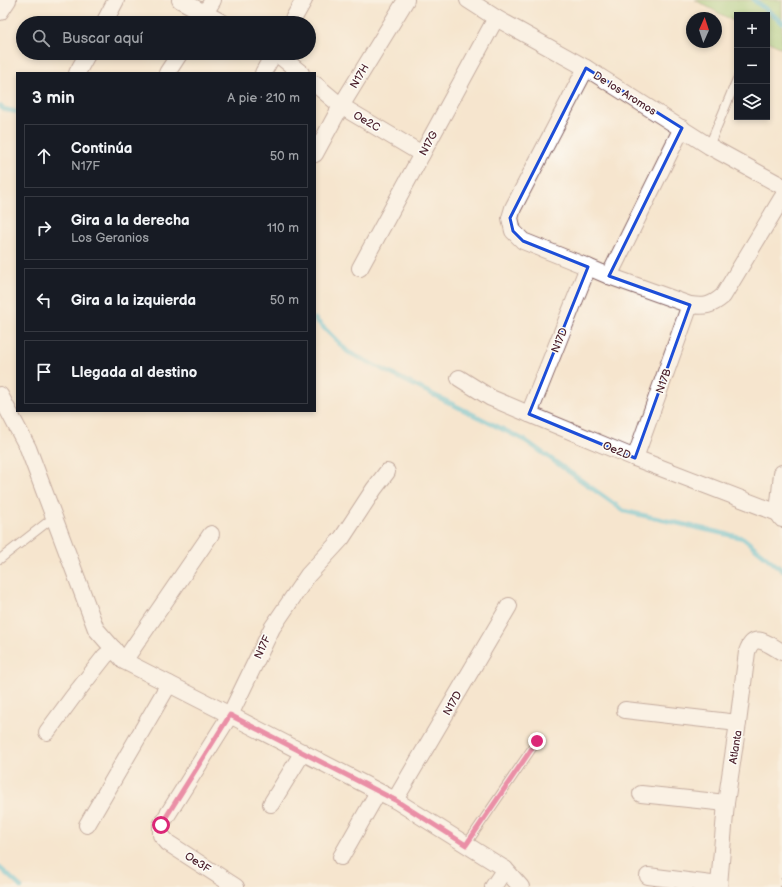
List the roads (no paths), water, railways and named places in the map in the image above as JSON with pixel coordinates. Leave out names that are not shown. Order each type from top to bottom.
[{"type":"street","points":[[0,12],[8,0]]},
{"type":"street","points":[[107,16],[115,0]]},
{"type":"street","points":[[180,0],[206,12]]},
{"type":"street","points":[[295,16],[304,0]]},
{"type":"street","name":"N17H","points":[[316,152],[341,106],[406,0]]},
{"type":"street","name":"De los Aromos","points":[[468,0],[496,18],[586,68],[709,146],[782,186]]},
{"type":"street","name":"N17G","points":[[360,268],[496,18]]},
{"type":"street","points":[[78,72],[84,60]]},
{"type":"street","points":[[169,72],[176,60]]},
{"type":"street","points":[[264,72],[271,60]]},
{"type":"street","points":[[284,60],[300,72]]},
{"type":"street","points":[[586,68],[512,208],[510,218],[513,231],[523,241],[609,276],[690,304],[703,306],[714,303],[723,296],[782,198]]},
{"type":"street","name":"Oe2C","points":[[316,85],[341,106],[422,154]]},
{"type":"street","points":[[609,276],[682,128]]},
{"type":"street","name":"N17D","points":[[530,414],[588,267]]},
{"type":"street","name":"N17B","points":[[635,458],[690,304]]},
{"type":"street","name":"Oe2D","points":[[459,378],[491,398],[780,516]]},
{"type":"street","points":[[0,395],[28,448],[96,629],[119,655],[169,684],[395,800],[505,869],[521,887]]},
{"type":"street","name":"N17F","points":[[161,835],[161,825],[230,715],[272,628],[308,575],[342,538],[387,472]]},
{"type":"street","points":[[780,516],[782,473]]},
{"type":"street","points":[[47,732],[100,662],[119,655],[211,534]]},
{"type":"street","name":"N17D","points":[[395,800],[509,606]]},
{"type":"street","name":"Atlanta","points":[[720,886],[726,803],[747,652],[749,645],[757,640],[764,641],[782,652]]},
{"type":"street","points":[[88,825],[169,684]]},
{"type":"street","points":[[625,710],[738,723]]},
{"type":"street","points":[[271,804],[303,752]]},
{"type":"street","points":[[341,857],[378,792]]},
{"type":"street","points":[[641,794],[726,803]]},
{"type":"street","name":"Oe3F","points":[[161,835],[168,843],[236,887]]},
{"type":"street","points":[[493,887],[505,869]]},
{"type":"street","points":[[648,876],[720,886]]},
{"type":"lane","points":[[709,146],[735,84]]},
{"type":"lane","points":[[0,559],[54,517]]},
{"type":"lane","points":[[466,845],[537,741]]},
{"type":"waterway","points":[[754,0],[782,22]]},
{"type":"waterway","points":[[0,106],[3,109],[16,112]]},
{"type":"waterway","points":[[316,320],[348,352],[526,441],[624,511],[743,538],[782,570]]},
{"type":"waterway","points":[[0,868],[21,887]]}]
